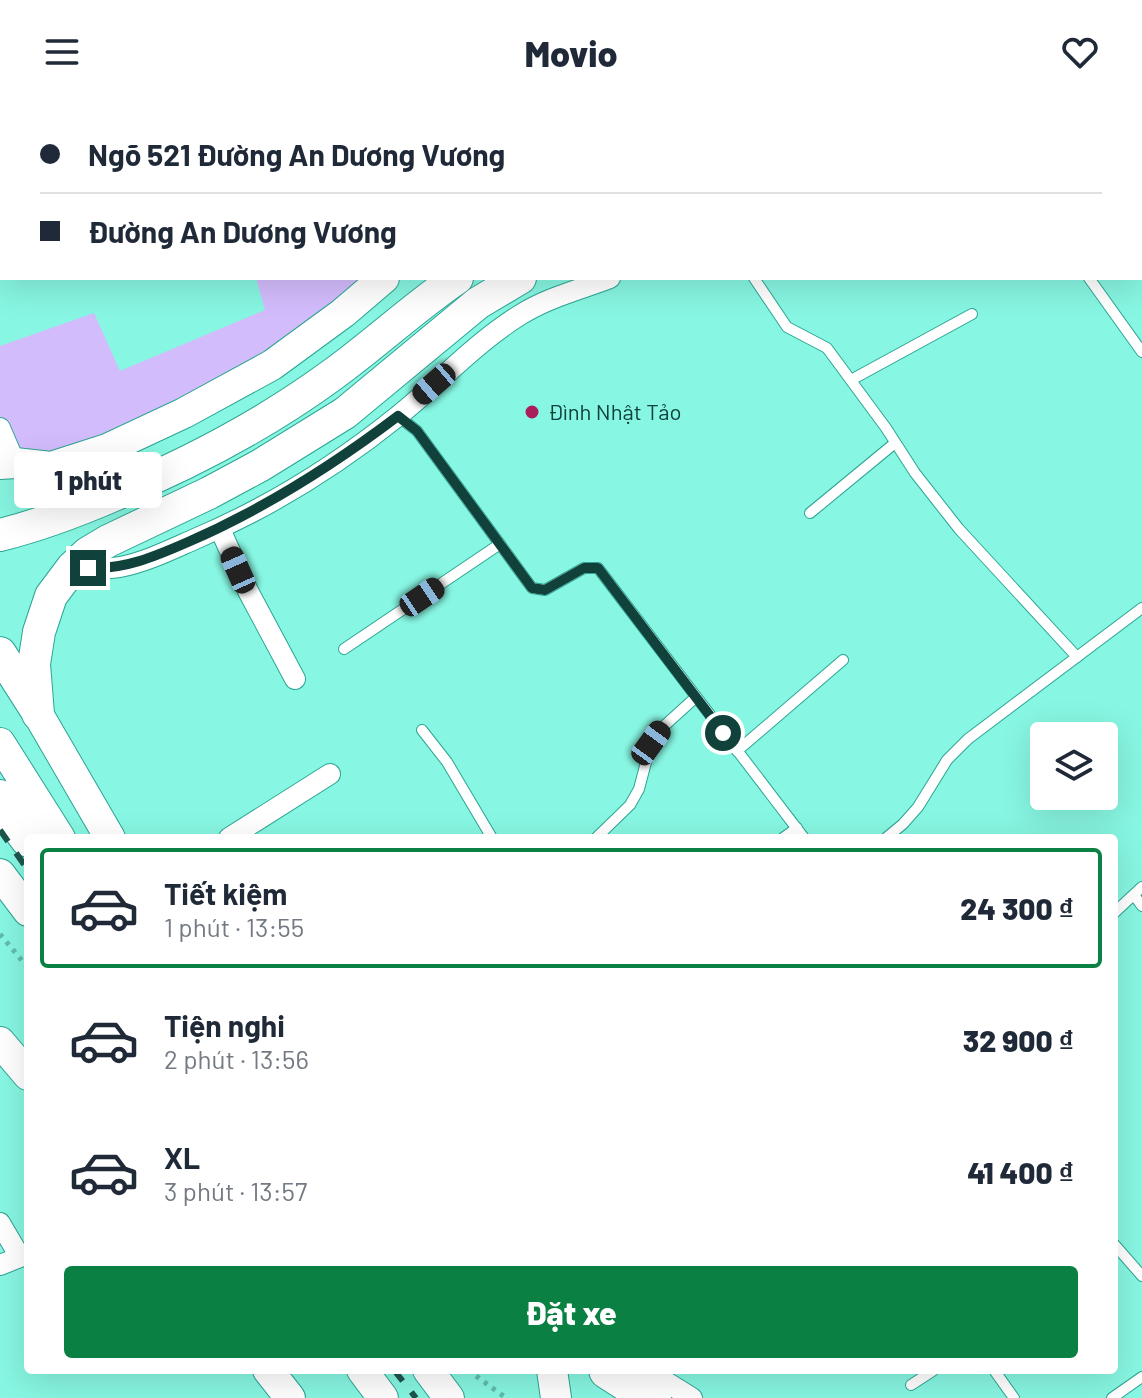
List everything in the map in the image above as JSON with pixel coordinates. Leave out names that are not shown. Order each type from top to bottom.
[{"type":"highway","points":[[0,799],[26,834]]},
{"type":"highway","points":[[614,1374],[652,1398]]},
{"type":"main road","points":[[8,464],[51,467],[107,449],[184,413],[272,365],[382,280]]},
{"type":"main road","points":[[0,535],[36,526],[142,484],[227,442],[333,374],[423,301],[454,280]]},
{"type":"main road","points":[[38,714],[34,664],[39,632],[51,596],[80,560],[108,541],[261,465],[345,413],[478,303],[517,280]]},
{"type":"main road","points":[[0,653],[108,834]]},
{"type":"main road","points":[[0,743],[57,834]]},
{"type":"main road","points":[[0,874],[24,906]]},
{"type":"main road","points":[[0,1042],[24,1070]]},
{"type":"main road","points":[[271,1374],[290,1398]]},
{"type":"main road","points":[[365,1374],[383,1398]]},
{"type":"main road","points":[[431,1374],[449,1398]]},
{"type":"main road","points":[[553,1374],[556,1398]]},
{"type":"street","points":[[80,560],[105,569],[120,567],[220,529],[296,488],[354,449],[517,317],[541,302],[604,280]]},
{"type":"street","points":[[0,428],[8,464]]},
{"type":"street","points":[[220,529],[248,591],[295,679]]},
{"type":"street","points":[[235,834],[330,774]]},
{"type":"street","points":[[0,1223],[20,1257],[0,1265]]},
{"type":"street","points":[[653,1374],[692,1398]]},
{"type":"lane","points":[[755,280],[787,327],[827,348],[915,473],[959,529],[1077,657]]},
{"type":"lane","points":[[1090,280],[1142,352]]},
{"type":"lane","points":[[851,380],[972,314]]},
{"type":"lane","points":[[398,416],[417,431],[532,588],[545,590],[584,568],[598,568],[801,834]]},
{"type":"lane","points":[[810,513],[895,443]]},
{"type":"lane","points":[[344,649],[500,544]]},
{"type":"lane","points":[[891,834],[918,807],[947,760],[968,739],[1142,608]]},
{"type":"lane","points":[[737,751],[843,660]]},
{"type":"lane","points":[[600,834],[630,805],[639,789],[651,743],[663,727],[696,697]]},
{"type":"lane","points":[[422,730],[447,762],[490,834]]},
{"type":"lane","points":[[789,834],[797,828]]},
{"type":"lane","points":[[1118,909],[1138,891],[1142,906]]},
{"type":"lane","points":[[1118,1249],[1142,1276]]},
{"type":"lane","points":[[911,1385],[928,1374]]},
{"type":"lane","points":[[997,1374],[1014,1398]]},
{"type":"lane","points":[[1112,1398],[1142,1377]]},
{"type":"path","points":[[0,934],[24,963]]},
{"type":"path","points":[[473,1374],[506,1398]]},
{"type":"shaded area","points":[[257,280],[381,280],[184,413],[15,463],[0,428],[0,346],[94,313],[120,371],[265,310]]},
{"type":"railway","points":[[0,830],[24,864]]},
{"type":"railway","points":[[397,1374],[416,1398]]},
{"type":"place","name":"Đình Nhật Tảo","points":[[532,412]]},
{"type":"route","points":[[88,568],[105,569],[138,562],[220,529],[296,488],[398,416],[417,431],[532,588],[545,590],[584,568],[598,568],[723,733]]}]
